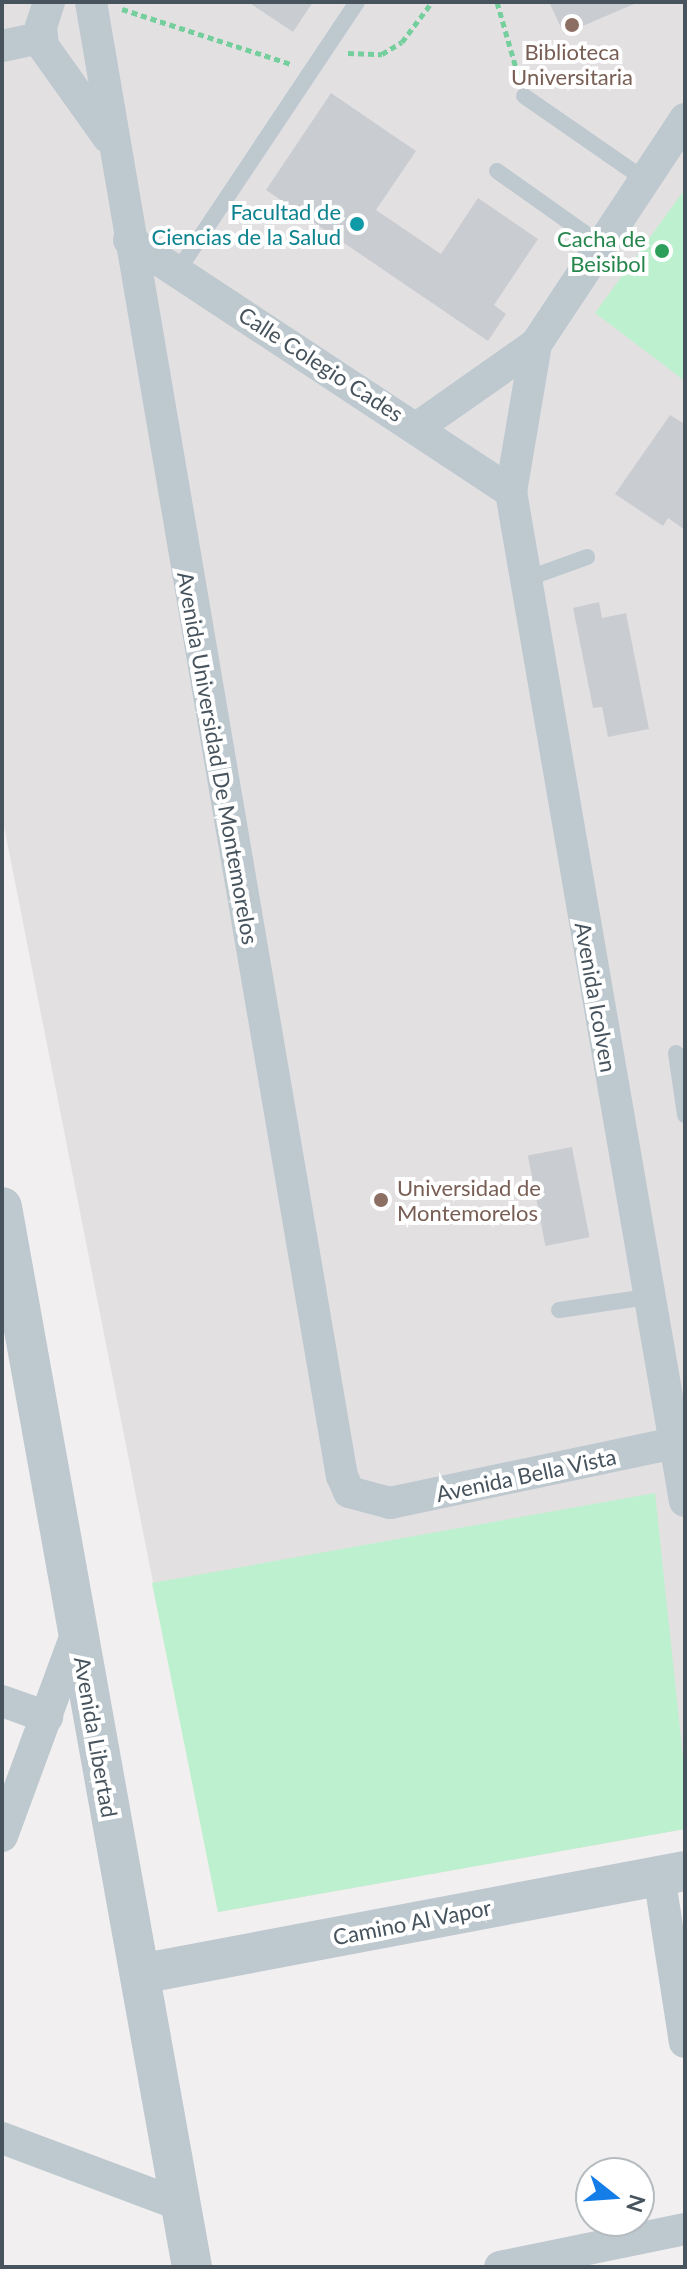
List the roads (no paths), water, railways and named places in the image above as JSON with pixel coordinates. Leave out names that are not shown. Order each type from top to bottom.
[{"type":"street","points":[[2,46],[46,49],[73,53],[99,16],[49,2],[46,49],[116,149]]},
{"type":"street","name":"Avenida Universidad De Montemorelos","points":[[99,16],[129,240],[342,1476],[349,1492],[366,1501]]},
{"type":"street","points":[[418,427],[536,344],[685,119]]},
{"type":"street","name":"Calle Colegio Cades","points":[[129,240],[418,427],[511,492]]},
{"type":"street","name":"Avenida Icolven","points":[[536,344],[511,492],[647,1297],[681,1442],[685,1501]]},
{"type":"street","name":"Avenida Libertad","points":[[4,1226],[192,2267]]},
{"type":"street","name":"Avenida Bella Vista","points":[[366,1501],[390,1503],[681,1442]]},
{"type":"street","points":[[2,1836],[77,1632]]},
{"type":"street","points":[[2,1701],[47,1717]]},
{"type":"street","points":[[672,1873],[685,2042]]},
{"type":"street","name":"Camino Al Vapor","points":[[140,1974],[672,1873]]},
{"type":"street","points":[[2,2138],[181,2205]]},
{"type":"street","points":[[500,2267],[685,2229]]},
{"type":"lane","points":[[177,272],[357,2]]},
{"type":"lane","points":[[524,96],[644,179]]},
{"type":"lane","points":[[497,171],[600,244]]},
{"type":"lane","points":[[526,579],[587,557]]},
{"type":"lane","points":[[676,1053],[685,1115]]},
{"type":"lane","points":[[559,1310],[647,1297]]},
{"type":"place","name":"Biblioteca Universitaria","points":[[572,25]]},
{"type":"place","name":"Facultad de Ciencias de la Salud","points":[[357,224]]},
{"type":"place","name":"Cacha de Beisibol","points":[[662,251]]},
{"type":"place","name":"Universidad de Montemorelos","points":[[381,1200]]}]
